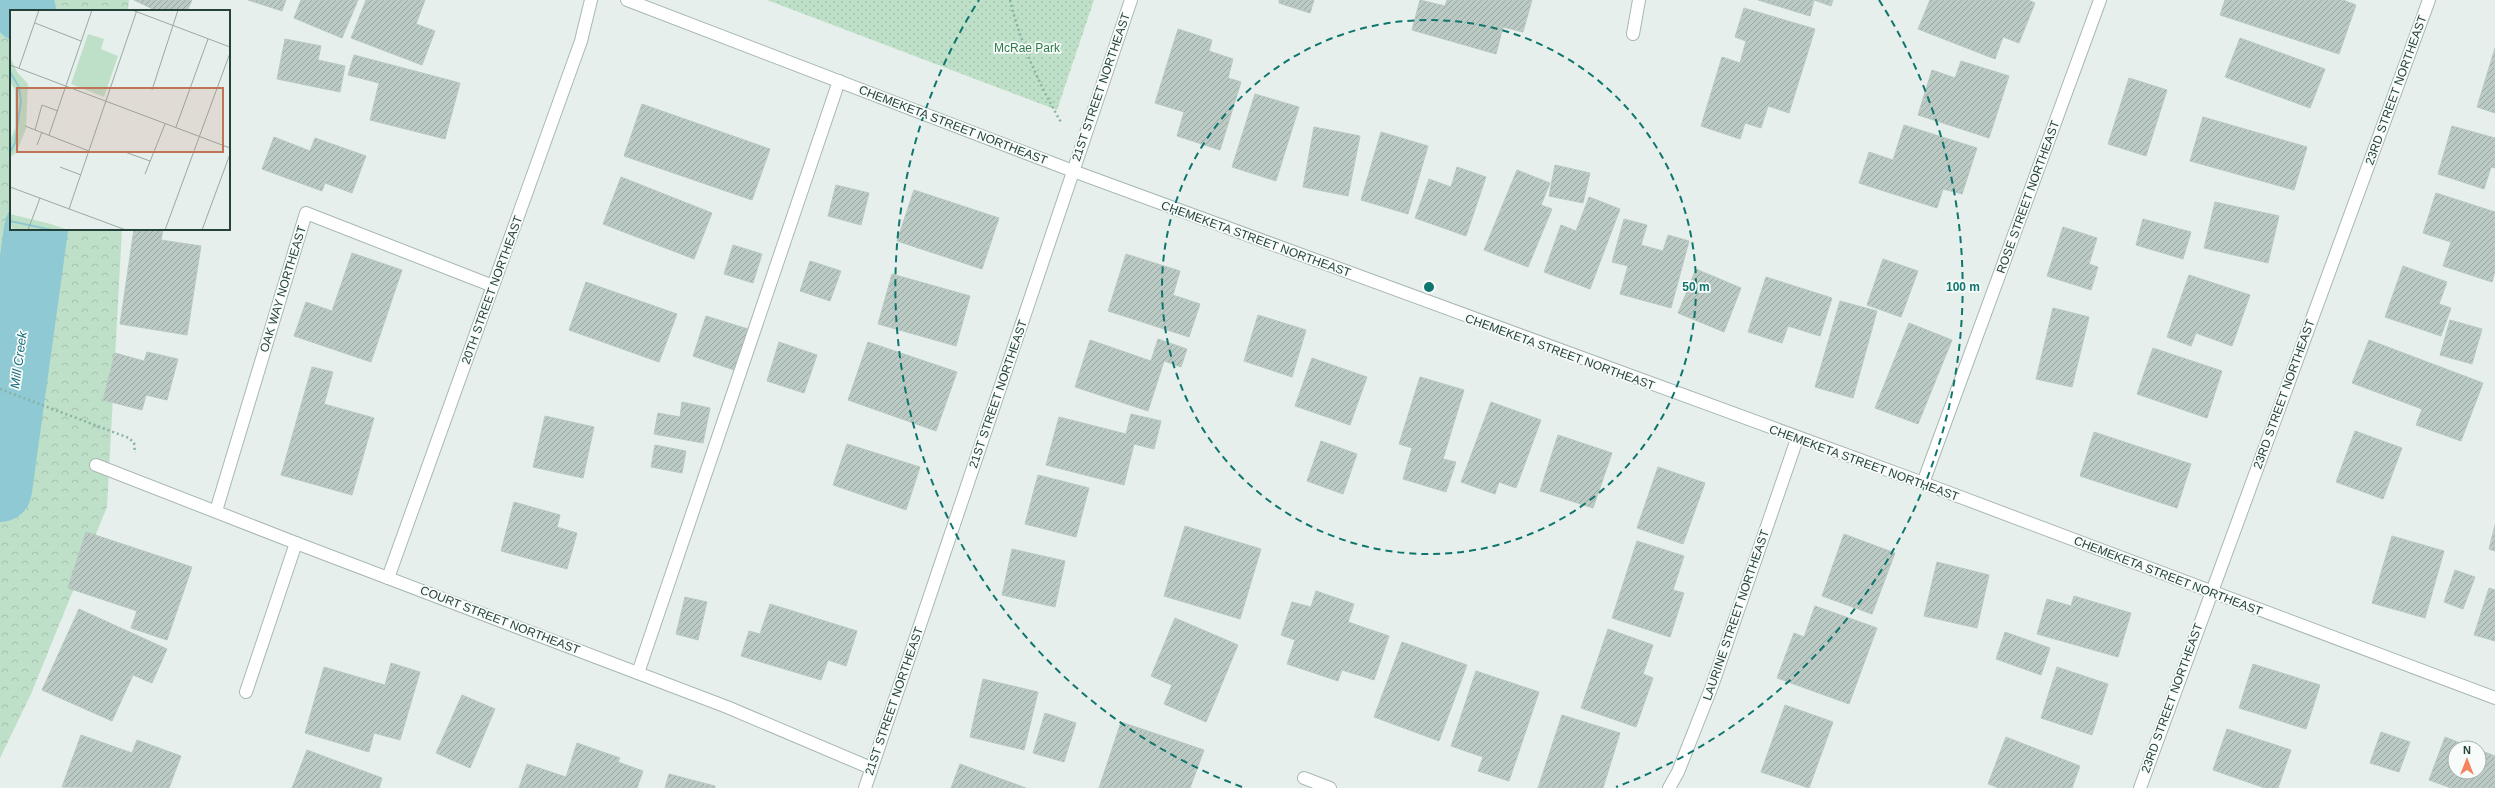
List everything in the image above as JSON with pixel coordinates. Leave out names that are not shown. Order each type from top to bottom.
[{"type":"street","name":"20TH STREET NORTHEAST","points":[[388,578],[581,41],[591,0]]},
{"type":"street","name":"CHEMEKETA STREET NORTHEAST","points":[[627,0],[1073,171],[1796,439],[1923,484],[2495,698]]},
{"type":"street","name":"21ST STREET NORTHEAST","points":[[865,788],[1131,0]]},
{"type":"street","points":[[1633,34],[1639,0]]},
{"type":"street","name":"ROSE STREET NORTHEAST","points":[[1923,484],[2100,0]]},
{"type":"street","name":"23RD STREET NORTHEAST","points":[[2140,788],[2428,0]]},
{"type":"street","points":[[638,673],[839,81]]},
{"type":"street","name":"OAK WAY NORTHEAST","points":[[216,511],[306,214],[493,286]]},
{"type":"street","name":"LAURINE STREET NORTHEAST","points":[[1669,788],[1678,772],[1712,686],[1796,439]]},
{"type":"street","name":"COURT STREET NORTHEAST","points":[[96,465],[296,543],[727,707],[871,768]]},
{"type":"street","points":[[246,692],[296,543]]},
{"type":"street","points":[[1304,778],[1330,788]]},
{"type":"path","points":[[1010,0],[1018,35],[1030,64],[1041,88],[1079,153]]},
{"type":"path","points":[[0,389],[129,438],[134,442],[136,450],[127,477]]},
{"type":"green space","points":[[0,0],[129,0],[128,10],[10,10],[10,230],[122,230],[107,507],[31,694],[0,758]]},
{"type":"green space","name":"McRae Park","points":[[767,0],[1094,0],[1057,110]]},
{"type":"building","points":[[134,0],[192,0],[187,10],[155,10]]},
{"type":"building","points":[[248,0],[286,0],[282,11]]},
{"type":"building","points":[[301,0],[358,0],[342,38],[294,18]]},
{"type":"building","points":[[366,0],[425,0],[416,24],[435,31],[422,65],[351,38]]},
{"type":"building","points":[[1279,0],[1314,0],[1310,13],[1279,3]]},
{"type":"building","points":[[1420,0],[1445,6],[1447,0],[1532,0],[1523,32],[1503,27],[1496,54],[1412,30]]},
{"type":"building","points":[[1758,0],[1814,0],[1810,16]]},
{"type":"building","points":[[1814,0],[1833,0],[1831,6]]},
{"type":"building","points":[[1930,0],[2028,0],[2035,3],[2019,43],[2003,37],[1995,59],[1918,29]]},
{"type":"building","points":[[2225,0],[2343,0],[2356,5],[2339,54],[2220,15]]},
{"type":"building","points":[[1744,8],[1815,29],[1789,113],[1768,106],[1761,128],[1745,123],[1740,139],[1701,126],[1722,57],[1740,63],[1746,41],[1735,37]]},
{"type":"building","points":[[1178,29],[1212,40],[1209,51],[1233,59],[1228,78],[1241,82],[1220,150],[1177,136],[1184,112],[1155,103]]},
{"type":"building","points":[[2240,38],[2325,69],[2310,108],[2225,77]]},
{"type":"building","points":[[285,39],[321,46],[318,60],[345,66],[340,92],[277,79]]},
{"type":"building","points":[[2495,48],[2495,113],[2477,107]]},
{"type":"building","points":[[354,55],[460,83],[445,139],[370,120],[379,83],[348,75]]},
{"type":"building","points":[[1961,61],[2009,76],[1989,138],[1918,115],[1932,70],[1955,78]]},
{"type":"building","points":[[2129,78],[2167,90],[2146,156],[2108,144]]},
{"type":"building","points":[[1255,94],[1299,107],[1276,181],[1232,167]]},
{"type":"building","points":[[642,104],[770,149],[752,200],[624,156]]},
{"type":"building","points":[[2203,117],[2307,147],[2294,190],[2190,161]]},
{"type":"building","points":[[1904,125],[1977,148],[1962,194],[1943,189],[1937,208],[1859,183],[1869,152],[1893,160]]},
{"type":"building","points":[[2452,126],[2495,138],[2495,168],[2491,167],[2484,189],[2438,174]]},
{"type":"building","points":[[1314,127],[1360,136],[1348,196],[1303,187]]},
{"type":"building","points":[[1381,132],[1428,146],[1408,214],[1361,200]]},
{"type":"building","points":[[274,137],[310,151],[315,138],[366,156],[352,193],[325,183],[322,191],[262,169]]},
{"type":"building","points":[[1555,165],[1590,173],[1583,203],[1549,196]]},
{"type":"building","points":[[1457,167],[1486,177],[1466,236],[1415,218],[1429,179],[1451,187]]},
{"type":"building","points":[[1517,170],[1550,183],[1541,205],[1552,209],[1528,267],[1484,250]]},
{"type":"building","points":[[621,177],[712,213],[694,259],[603,224]]},
{"type":"building","points":[[836,185],[869,193],[861,225],[828,216]]},
{"type":"building","points":[[914,190],[999,218],[982,269],[897,241]]},
{"type":"building","points":[[2436,193],[2495,212],[2495,271],[2492,282],[2443,266],[2451,242],[2423,233]]},
{"type":"building","points":[[1589,197],[1620,209],[1590,289],[1544,272],[1561,225],[1576,231]]},
{"type":"building","points":[[2215,202],[2279,216],[2268,263],[2204,248]]},
{"type":"building","points":[[1624,219],[1647,225],[1641,245],[1663,251],[1668,235],[1689,241],[1671,308],[1620,294],[1628,266],[1612,262]]},
{"type":"building","points":[[2143,219],[2191,232],[2183,259],[2136,245]]},
{"type":"building","points":[[2063,227],[2097,238],[2089,264],[2098,267],[2091,290],[2047,276]]},
{"type":"building","points":[[134,230],[163,230],[161,240],[201,246],[187,335],[120,324]]},
{"type":"building","points":[[733,245],[762,254],[753,283],[724,274]]},
{"type":"building","points":[[352,253],[402,270],[371,362],[294,336],[306,302],[332,311]]},
{"type":"building","points":[[1126,254],[1180,271],[1173,295],[1200,304],[1189,337],[1108,311]]},
{"type":"building","points":[[1883,259],[1918,271],[1901,317],[1867,305]]},
{"type":"building","points":[[810,261],[841,271],[830,301],[800,291]]},
{"type":"building","points":[[2403,266],[2447,282],[2439,304],[2451,308],[2441,336],[2385,317]]},
{"type":"building","points":[[1696,269],[1741,288],[1724,332],[1678,313]]},
{"type":"building","points":[[892,274],[970,296],[956,346],[878,324]]},
{"type":"building","points":[[2189,275],[2250,295],[2232,346],[2196,333],[2191,346],[2167,337]]},
{"type":"building","points":[[1766,277],[1832,298],[1820,336],[1788,326],[1782,343],[1748,332]]},
{"type":"building","points":[[586,282],[677,314],[659,362],[569,330]]},
{"type":"building","points":[[1840,301],[1877,311],[1853,398],[1815,387]]},
{"type":"building","points":[[2053,308],[2089,317],[2072,387],[2036,379]]},
{"type":"building","points":[[1258,315],[1306,330],[1292,377],[1244,361]]},
{"type":"building","points":[[706,316],[748,329],[734,370],[693,356]]},
{"type":"building","points":[[2450,320],[2482,329],[2472,364],[2440,355]]},
{"type":"building","points":[[1909,323],[1952,340],[1918,424],[1875,408]]},
{"type":"building","points":[[1158,339],[1187,349],[1181,367],[1164,361],[1148,411],[1075,387],[1090,340],[1151,361]]},
{"type":"building","points":[[2369,340],[2483,383],[2461,441],[2416,425],[2422,409],[2352,383]]},
{"type":"building","points":[[779,342],[817,355],[804,393],[767,381]]},
{"type":"building","points":[[868,342],[957,372],[936,431],[848,400]]},
{"type":"building","points":[[2153,348],[2222,371],[2207,418],[2137,394]]},
{"type":"building","points":[[147,352],[178,359],[167,400],[146,395],[142,410],[103,400],[115,353],[144,361]]},
{"type":"building","points":[[1312,358],[1367,377],[1350,425],[1295,406]]},
{"type":"building","points":[[312,367],[333,372],[324,404],[374,418],[352,495],[281,475]]},
{"type":"building","points":[[1420,377],[1464,390],[1443,459],[1456,462],[1446,492],[1403,479],[1412,448],[1399,444]]},
{"type":"building","points":[[682,402],[710,408],[703,443],[654,434],[658,413],[680,417]]},
{"type":"building","points":[[1491,402],[1541,420],[1516,488],[1499,482],[1495,494],[1461,482]]},
{"type":"building","points":[[1131,414],[1161,421],[1154,449],[1134,444],[1124,485],[1046,465],[1059,417],[1126,434]]},
{"type":"building","points":[[545,416],[594,427],[583,478],[533,467]]},
{"type":"building","points":[[2355,431],[2402,448],[2383,499],[2336,482]]},
{"type":"building","points":[[2094,432],[2191,464],[2177,508],[2080,476]]},
{"type":"building","points":[[1558,435],[1612,453],[1593,508],[1540,491]]},
{"type":"building","points":[[1321,441],[1357,454],[1343,494],[1307,481]]},
{"type":"building","points":[[847,444],[920,467],[906,510],[833,485]]},
{"type":"building","points":[[655,445],[686,451],[682,473],[651,467]]},
{"type":"building","points":[[1658,467],[1705,483],[1683,544],[1637,528]]},
{"type":"building","points":[[1038,475],[1089,488],[1076,537],[1025,524]]},
{"type":"building","points":[[514,502],[560,515],[557,527],[577,533],[567,569],[501,551]]},
{"type":"building","points":[[2495,525],[2495,551],[2489,549]]},
{"type":"building","points":[[1185,526],[1261,549],[1240,619],[1164,596]]},
{"type":"building","points":[[86,532],[192,567],[167,640],[131,628],[137,611],[68,588]]},
{"type":"building","points":[[1844,534],[1895,553],[1872,614],[1822,596]]},
{"type":"building","points":[[2392,536],[2444,551],[2425,618],[2372,603]]},
{"type":"building","points":[[1637,541],[1684,556],[1673,590],[1684,593],[1670,637],[1612,618]]},
{"type":"building","points":[[1012,549],[1065,561],[1055,607],[1002,595]]},
{"type":"building","points":[[1937,562],[1989,575],[1977,628],[1924,616]]},
{"type":"building","points":[[2455,570],[2475,577],[2463,609],[2444,602]]},
{"type":"building","points":[[2489,588],[2495,590],[2495,641],[2474,635]]},
{"type":"building","points":[[1316,591],[1354,604],[1348,622],[1389,636],[1374,680],[1342,670],[1338,681],[1287,664],[1295,640],[1281,635],[1292,602],[1311,607]]},
{"type":"building","points":[[2074,596],[2131,613],[2118,657],[2037,634],[2047,599],[2071,606]]},
{"type":"building","points":[[685,597],[707,602],[698,640],[676,634]]},
{"type":"building","points":[[770,604],[857,631],[846,666],[828,660],[821,680],[741,656],[749,631],[760,634]]},
{"type":"building","points":[[1815,606],[1877,628],[1849,704],[1777,678],[1794,633],[1804,637]]},
{"type":"building","points":[[79,609],[167,649],[152,683],[133,675],[112,721],[42,690]]},
{"type":"building","points":[[1175,618],[1238,645],[1206,722],[1164,704],[1172,685],[1151,676]]},
{"type":"building","points":[[1608,629],[1653,645],[1643,674],[1653,678],[1636,727],[1581,708]]},
{"type":"building","points":[[2005,632],[2050,648],[2041,675],[1996,659]]},
{"type":"building","points":[[1402,642],[1467,665],[1439,741],[1374,717]]},
{"type":"building","points":[[391,663],[420,672],[400,740],[374,733],[369,752],[305,733],[324,667],[385,685]]},
{"type":"building","points":[[2253,664],[2320,685],[2306,729],[2239,708]]},
{"type":"building","points":[[2057,667],[2108,684],[2092,735],[2041,718]]},
{"type":"building","points":[[1476,671],[1539,692],[1509,781],[1478,771],[1483,757],[1451,746]]},
{"type":"building","points":[[983,679],[1038,692],[1024,750],[970,737]]},
{"type":"building","points":[[462,695],[495,709],[470,768],[436,753]]},
{"type":"building","points":[[1785,705],[1833,722],[1809,788],[1761,772]]},
{"type":"building","points":[[1045,713],[1076,723],[1064,762],[1033,753]]},
{"type":"building","points":[[1562,715],[1620,733],[1603,788],[1538,788]]},
{"type":"building","points":[[1121,722],[1204,750],[1190,788],[1099,788]]},
{"type":"building","points":[[2227,729],[2291,750],[2278,788],[2265,788],[2213,770]]},
{"type":"building","points":[[2381,732],[2410,742],[2399,772],[2370,763]]},
{"type":"building","points":[[81,735],[132,753],[137,740],[181,756],[169,788],[62,787]]},
{"type":"building","points":[[2006,737],[2080,766],[2072,788],[1999,788],[1988,784]]},
{"type":"building","points":[[2445,737],[2453,740],[2447,740],[2447,780],[2487,780],[2487,753],[2495,756],[2495,788],[2451,788],[2429,780]]},
{"type":"building","points":[[577,743],[620,758],[618,762],[643,771],[637,788],[519,788],[527,764],[566,777]]},
{"type":"building","points":[[307,750],[382,778],[379,788],[292,788]]},
{"type":"building","points":[[960,764],[1026,788],[951,788]]},
{"type":"building","points":[[669,774],[715,786],[715,788],[665,788]]},
{"type":"waterway","name":"Mill Creek","points":[[21,0],[24,10]]},
{"type":"waterway","name":"Mill Creek","points":[[0,490],[36,230]]}]
